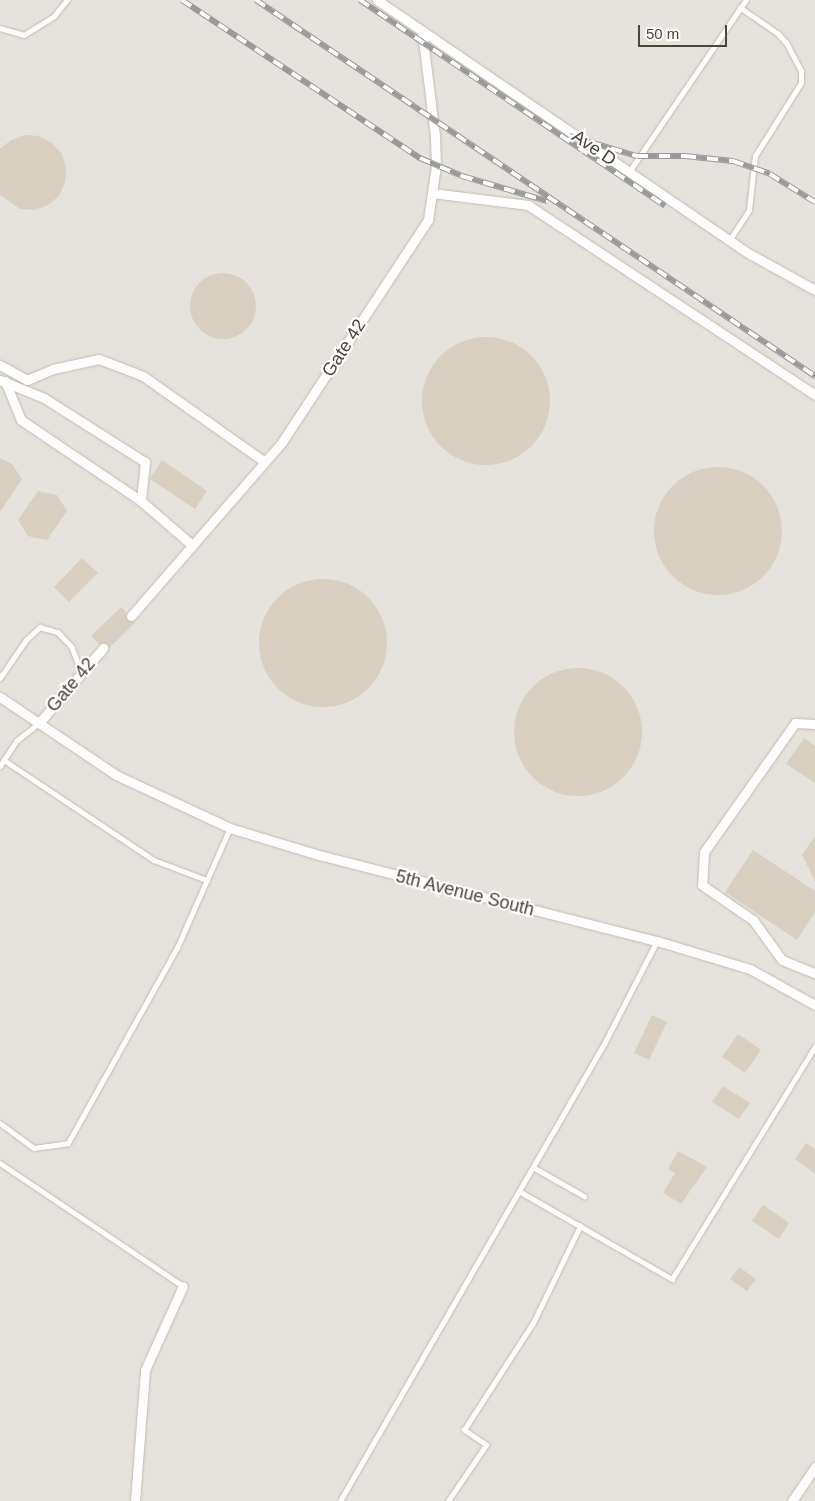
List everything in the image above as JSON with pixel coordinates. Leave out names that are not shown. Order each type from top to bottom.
[{"type":"street","name":"Ave D","points":[[377,0],[729,241],[815,290]]},
{"type":"street","name":"Gate 42","points":[[131,616],[282,442],[428,220],[432,193],[435,136],[422,31]]},
{"type":"street","points":[[432,193],[528,205],[815,395]]},
{"type":"street","points":[[0,365],[27,380],[53,369],[99,359],[143,376],[265,462]]},
{"type":"street","points":[[3,380],[21,420],[141,502],[192,545]]},
{"type":"street","points":[[3,380],[44,398],[145,462],[141,502]]},
{"type":"street","name":"Gate 42","points":[[39,723],[103,648]]},
{"type":"street","name":"5th Avenue South","points":[[0,697],[116,775],[230,828],[319,855],[657,941],[750,969],[815,1005]]},
{"type":"street","points":[[815,724],[795,723],[704,852],[702,884],[753,920],[782,960],[815,973]]},
{"type":"street","points":[[135,1501],[145,1370],[183,1286]]},
{"type":"street","points":[[792,1501],[815,1467]]},
{"type":"lane","points":[[0,28],[24,35],[54,16],[67,0]]},
{"type":"lane","points":[[629,172],[746,0]]},
{"type":"lane","points":[[729,241],[749,210],[755,156],[802,83],[801,71],[786,43],[778,34],[740,8]]},
{"type":"lane","points":[[0,678],[26,640],[40,627],[58,632],[72,648],[82,673]]},
{"type":"lane","points":[[0,766],[16,741],[39,723]]},
{"type":"lane","points":[[4,760],[154,860],[207,880]]},
{"type":"lane","points":[[0,1123],[34,1148],[68,1143],[178,948],[230,828]]},
{"type":"lane","points":[[340,1501],[604,1044],[657,941]]},
{"type":"lane","points":[[519,1191],[672,1279],[815,1047]]},
{"type":"lane","points":[[0,1163],[183,1286]]},
{"type":"lane","points":[[533,1167],[584,1196]]},
{"type":"lane","points":[[448,1501],[486,1445],[464,1430],[533,1323],[580,1226]]},
{"type":"shaded area","points":[[0,0],[815,0],[815,1501],[0,1501]]},
{"type":"building","points":[[25,135],[39,136],[52,143],[62,154],[66,168],[65,182],[59,196],[48,205],[34,210],[20,209],[0,195],[0,149],[11,140]]},
{"type":"building","points":[[223,273],[236,275],[251,288],[254,293],[256,306],[254,319],[241,334],[236,337],[223,339],[210,337],[195,324],[192,319],[190,306],[192,293],[205,278],[210,275]]},
{"type":"building","points":[[486,337],[510,342],[531,356],[545,377],[550,401],[545,425],[531,446],[510,460],[486,465],[462,460],[441,446],[427,425],[422,401],[427,377],[441,356],[462,342]]},
{"type":"building","points":[[0,458],[12,464],[22,479],[0,512]]},
{"type":"building","points":[[162,460],[207,491],[195,509],[150,479]]},
{"type":"building","points":[[718,467],[742,472],[763,486],[777,507],[782,531],[777,555],[763,576],[742,590],[718,595],[694,590],[673,576],[659,555],[654,531],[659,507],[673,486],[694,472]]},
{"type":"building","points":[[38,491],[57,495],[67,511],[47,540],[28,536],[18,520]]},
{"type":"building","points":[[82,558],[98,573],[69,602],[54,587]]},
{"type":"building","points":[[323,579],[347,584],[368,598],[382,619],[387,643],[382,667],[368,688],[347,702],[323,707],[299,702],[278,688],[264,667],[259,643],[264,619],[278,598],[299,584]]},
{"type":"building","points":[[121,607],[126,612],[127,620],[136,622],[109,648],[107,643],[99,644],[91,636]]},
{"type":"building","points":[[578,668],[602,673],[623,687],[637,708],[642,732],[637,756],[623,777],[602,791],[578,796],[554,791],[533,777],[519,756],[514,732],[519,708],[533,687],[554,673]]},
{"type":"building","points":[[804,738],[815,746],[815,783],[786,764]]},
{"type":"building","points":[[815,836],[815,881],[802,855]]},
{"type":"building","points":[[753,850],[815,891],[815,912],[797,940],[725,892]]},
{"type":"building","points":[[652,1015],[667,1022],[649,1060],[634,1053]]},
{"type":"building","points":[[738,1034],[761,1050],[745,1073],[722,1057]]},
{"type":"building","points":[[723,1086],[750,1103],[739,1119],[712,1102]]},
{"type":"building","points":[[806,1143],[815,1149],[815,1174],[795,1159]]},
{"type":"building","points":[[678,1151],[707,1167],[681,1204],[663,1193],[675,1173],[668,1169]]},
{"type":"building","points":[[763,1205],[789,1223],[779,1239],[752,1221]]},
{"type":"building","points":[[739,1267],[756,1279],[747,1291],[730,1279]]},
{"type":"tunnel","points":[[103,648],[131,616]]},
{"type":"railway","points":[[182,0],[420,158],[462,176],[547,201]]},
{"type":"railway","points":[[256,0],[815,376]]},
{"type":"railway","points":[[360,0],[665,206]]},
{"type":"railway","points":[[569,136],[637,156],[685,156],[733,161],[770,174],[815,202]]}]
